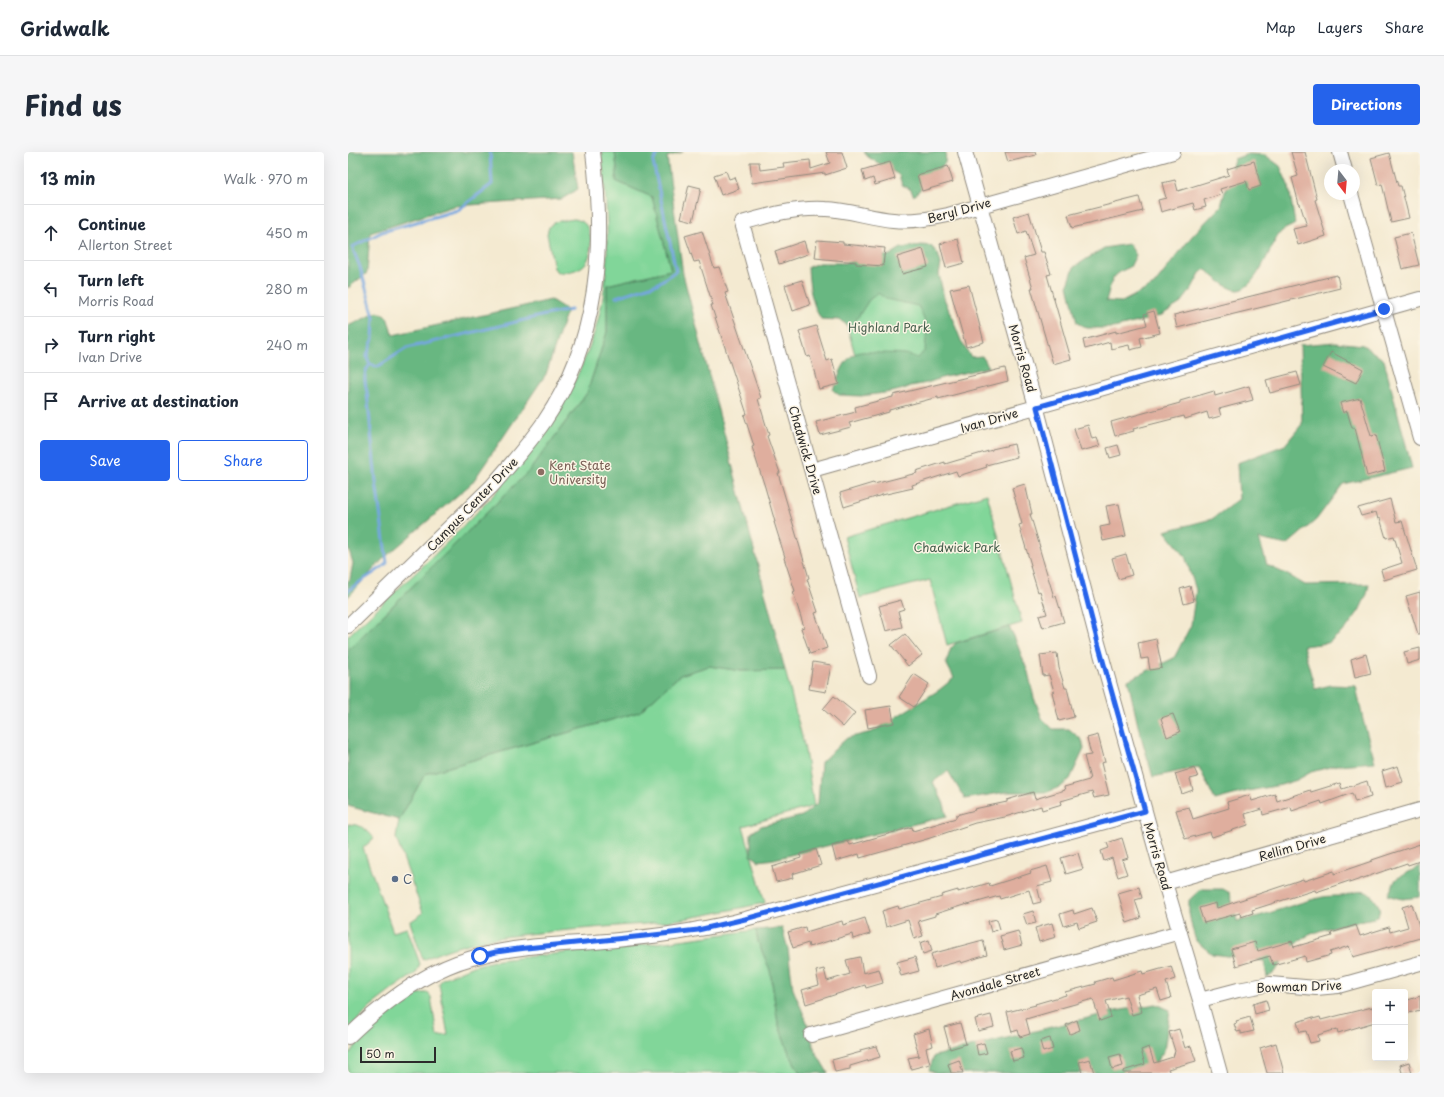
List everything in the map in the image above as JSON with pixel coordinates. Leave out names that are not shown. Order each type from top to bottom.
[{"type":"street","name":"Campus Center Drive","points":[[348,626],[492,486],[514,461],[544,422],[564,386],[582,343],[590,317],[597,274],[599,210],[593,152]]},
{"type":"street","name":"Morris Road","points":[[965,152],[1037,407],[1100,650],[1220,1073]]},
{"type":"street","name":"Beryl Drive","points":[[742,223],[786,211],[815,208],[893,220],[923,220],[1173,152]]},
{"type":"street","points":[[1340,152],[1343,164]]},
{"type":"street","points":[[1353,200],[1420,438]]},
{"type":"street","name":"Chadwick Drive","points":[[742,223],[869,676]]},
{"type":"street","name":"Ivan Drive","points":[[812,470],[1420,299]]},
{"type":"street","name":"Rellim Drive","points":[[1165,883],[1420,810]]},
{"type":"street","points":[[348,1037],[377,1010],[401,992],[446,967],[471,958],[496,952],[526,948],[698,930],[1145,811]]},
{"type":"street","name":"Avondale Street","points":[[811,1035],[1180,932]]},
{"type":"street","name":"Bowman Drive","points":[[1200,1000],[1238,990],[1270,984],[1316,988],[1338,986],[1420,963]]},
{"type":"green space","points":[[348,152],[572,152],[578,189],[562,199],[454,206],[370,233],[367,273],[348,288]]},
{"type":"green space","points":[[601,152],[615,152],[617,169],[616,181],[652,197],[671,270],[607,285],[607,332],[587,393],[530,470],[348,650],[348,636],[464,526],[501,486],[535,444],[564,400],[587,353],[602,303],[605,284],[607,228]]},
{"type":"green space","points":[[615,152],[683,152],[667,157],[683,274],[785,670],[741,671],[709,666],[680,675],[639,712],[425,774],[399,820],[348,806],[348,650],[530,470],[587,393],[607,332],[607,285],[671,270],[652,197],[616,181],[617,169]]},
{"type":"green space","points":[[864,152],[946,152],[945,163],[914,196],[910,189],[902,185],[899,175],[868,157]]},
{"type":"green space","points":[[1248,154],[1265,155],[1280,166],[1289,187],[1295,224],[1283,230],[1279,234],[1263,265],[1249,284],[1238,290],[1230,288],[1220,282],[1205,269],[1200,273],[1191,290],[1181,303],[1160,316],[1114,328],[1087,328],[1077,323],[1068,285],[1074,267],[1104,248],[1129,244],[1136,255],[1130,267],[1118,273],[1112,280],[1106,301],[1122,302],[1154,285],[1192,236],[1221,206],[1234,159]]},
{"type":"green space","points":[[574,219],[583,222],[588,228],[591,239],[589,256],[584,265],[578,269],[567,272],[557,272],[554,268],[547,234],[549,227],[554,222]]},
{"type":"green space","points":[[922,245],[931,246],[938,254],[941,264],[939,274],[944,298],[962,343],[971,357],[982,356],[989,367],[941,378],[892,392],[861,396],[839,395],[833,390],[846,361],[851,357],[861,352],[866,352],[904,354],[918,358],[925,350],[927,327],[918,306],[886,299],[878,293],[869,300],[851,328],[840,320],[821,319],[811,294],[808,267],[819,263],[846,263],[890,255],[901,248]]},
{"type":"green space","name":"Highland Park","points":[[870,285],[931,298],[938,341],[922,363],[858,366],[842,307]]},
{"type":"green space","points":[[551,300],[567,310],[546,374],[472,483],[383,559],[348,597],[348,581],[350,579],[353,563],[348,547],[348,326],[378,312],[387,317],[393,335]]},
{"type":"green space","points":[[1335,342],[1363,345],[1384,360],[1412,468],[1343,484],[1316,520],[1287,545],[1259,539],[1267,565],[1305,585],[1369,584],[1367,594],[1359,611],[1345,630],[1328,643],[1303,646],[1315,689],[1331,685],[1356,686],[1363,720],[1375,762],[1337,765],[1311,772],[1297,780],[1281,785],[1248,791],[1215,800],[1199,767],[1153,777],[1138,726],[1128,680],[1174,658],[1191,625],[1196,590],[1185,556],[1165,531],[1212,519],[1239,499],[1237,463],[1285,445],[1302,424],[1300,345]]},
{"type":"green space","name":"Chadwick Park","points":[[987,494],[1022,623],[947,645],[930,580],[860,598],[844,537]]},
{"type":"green space","points":[[1009,627],[1028,672],[1034,698],[1042,718],[1053,729],[1069,729],[1082,740],[1084,749],[1070,779],[1062,786],[1048,792],[1006,792],[965,799],[948,771],[933,782],[944,804],[947,816],[774,859],[759,861],[751,855],[751,833],[761,826],[802,816],[818,803],[821,762],[847,738],[872,732],[939,690],[954,678],[946,663],[951,648],[956,643]]},
{"type":"green space","points":[[709,666],[741,671],[785,670],[804,745],[814,806],[743,826],[765,903],[705,915],[645,924],[516,935],[484,940],[453,948],[423,960],[410,922],[423,913],[396,838],[399,820],[425,774],[639,712],[680,675]]},
{"type":"green space","points":[[348,824],[357,825],[363,828],[374,838],[363,848],[393,932],[407,928],[420,964],[416,973],[371,1006],[348,1030]]},
{"type":"green space","points":[[1420,866],[1420,897],[1402,899],[1388,895],[1396,879]]},
{"type":"green space","points":[[1201,889],[1223,889],[1230,893],[1237,921],[1312,900],[1325,897],[1342,896],[1354,892],[1366,892],[1371,895],[1380,908],[1378,917],[1335,926],[1313,933],[1304,938],[1293,947],[1280,966],[1267,977],[1264,961],[1212,954],[1196,941],[1189,913],[1189,900]]},
{"type":"green space","points":[[782,928],[788,949],[793,989],[807,1022],[815,1051],[828,1073],[800,1073],[789,1053],[778,1023],[770,970],[758,942],[756,930]]},
{"type":"green space","points":[[756,930],[758,942],[770,970],[778,1023],[789,1053],[800,1073],[348,1073],[348,1056],[368,1029],[392,1009],[413,996],[428,993],[431,997],[437,1036],[448,1035],[439,984],[442,979],[473,966],[498,960],[657,943]]},
{"type":"green space","points":[[1156,1004],[1170,1010],[1164,1051],[1148,1073],[936,1073],[929,1070],[934,1056],[1116,1011]]},
{"type":"building","points":[[826,152],[842,152],[847,168],[825,175],[825,173],[752,183],[750,162],[759,162],[760,170],[784,167],[783,163],[810,160],[811,169],[830,163]]},
{"type":"building","points":[[1005,152],[1035,152],[1036,155],[1008,162]]},
{"type":"building","points":[[1291,152],[1305,152],[1317,199],[1315,200],[1326,236],[1298,245],[1293,229],[1307,226],[1292,178],[1298,176]]},
{"type":"building","points":[[1389,153],[1398,186],[1401,186],[1409,218],[1391,222],[1382,184],[1378,185],[1371,158]]},
{"type":"building","points":[[1254,161],[1261,186],[1249,190],[1246,181],[1220,189],[1222,194],[1204,200],[1206,207],[1195,210],[1193,203],[1161,212],[1158,200],[1166,198],[1162,183],[1175,180],[1178,191],[1229,175],[1227,169]]},
{"type":"building","points":[[890,162],[895,179],[875,185],[873,178],[865,181],[862,170]]},
{"type":"building","points":[[948,166],[953,182],[922,191],[917,175]]},
{"type":"building","points":[[726,171],[729,179],[735,177],[739,189],[721,195],[714,175]]},
{"type":"building","points":[[689,185],[701,188],[693,221],[681,218]]},
{"type":"building","points":[[1139,197],[1143,211],[1072,228],[1068,215]]},
{"type":"building","points":[[1029,212],[1041,252],[1044,252],[1051,274],[1047,275],[1071,359],[1053,364],[1024,258],[1034,255],[1026,231],[1018,234],[1013,217]]},
{"type":"building","points":[[702,231],[714,268],[719,267],[728,292],[725,293],[761,398],[758,399],[769,435],[767,436],[780,473],[778,473],[809,578],[807,579],[818,612],[815,613],[827,648],[810,654],[801,628],[804,627],[793,592],[795,591],[752,447],[754,446],[744,415],[747,414],[711,305],[713,305],[699,261],[694,262],[685,236]]},
{"type":"building","points":[[1411,233],[1419,265],[1402,269],[1394,237]]},
{"type":"building","points":[[958,239],[964,263],[946,268],[940,244]]},
{"type":"building","points":[[817,240],[885,248],[883,266],[815,258]]},
{"type":"building","points":[[804,241],[808,254],[779,264],[775,251]]},
{"type":"building","points":[[923,249],[928,267],[902,274],[897,257]]},
{"type":"building","points":[[1337,275],[1340,288],[1177,328],[1174,315]]},
{"type":"building","points":[[802,280],[810,305],[793,311],[785,285]]},
{"type":"building","points":[[969,285],[984,342],[966,347],[950,289]]},
{"type":"building","points":[[1154,311],[1160,333],[1140,338],[1142,347],[1130,350],[1129,345],[1111,349],[1110,342],[1085,349],[1083,340],[1116,331],[1116,333],[1147,325],[1144,314]]},
{"type":"building","points":[[816,326],[827,361],[832,359],[839,384],[819,389],[810,356],[807,357],[799,331]]},
{"type":"building","points":[[1331,352],[1363,369],[1356,383],[1323,367]]},
{"type":"building","points":[[1005,368],[1008,381],[889,410],[889,412],[849,423],[851,427],[820,435],[816,422],[856,412],[855,407],[893,397],[893,395]]},
{"type":"building","points":[[1297,372],[1301,385],[1270,393],[1266,380]]},
{"type":"building","points":[[1249,386],[1253,400],[1219,409],[1221,416],[1209,419],[1207,412],[1185,419],[1184,416],[1133,429],[1134,431],[1115,436],[1111,422],[1180,403],[1180,401],[1214,391],[1215,396]]},
{"type":"building","points":[[1360,398],[1371,436],[1376,435],[1385,471],[1367,476],[1355,428],[1352,428],[1347,411],[1343,413],[1340,403]]},
{"type":"building","points":[[1088,425],[1092,439],[1097,438],[1100,446],[1081,451],[1074,429]]},
{"type":"building","points":[[1014,444],[1017,457],[986,465],[987,467],[958,476],[956,471],[912,485],[913,488],[882,495],[844,507],[840,493],[873,483],[917,473],[916,471],[945,462],[945,464],[992,449]]},
{"type":"building","points":[[1118,445],[1121,455],[1110,458],[1107,448]]},
{"type":"building","points":[[1025,484],[1032,514],[1030,514],[1039,547],[1054,597],[1056,596],[1064,622],[1043,628],[1039,616],[1047,614],[1030,566],[1031,565],[1019,525],[1022,524],[1012,488]]},
{"type":"building","points":[[1390,499],[1396,522],[1402,521],[1417,570],[1384,580],[1381,570],[1402,563],[1394,536],[1386,538],[1380,518],[1378,519],[1376,512],[1361,516],[1358,508]]},
{"type":"building","points":[[1119,504],[1126,536],[1103,541],[1100,527],[1110,525],[1106,506]]},
{"type":"building","points":[[1126,554],[1132,575],[1118,579],[1112,558]]},
{"type":"building","points":[[1190,586],[1194,601],[1184,604],[1180,589]]},
{"type":"building","points":[[1420,592],[1420,634],[1418,634],[1406,596]]},
{"type":"building","points":[[901,600],[904,609],[898,611],[902,627],[886,631],[879,606]]},
{"type":"building","points":[[905,634],[922,655],[908,666],[891,645]]},
{"type":"building","points":[[1156,639],[1162,668],[1150,670],[1148,658],[1141,659],[1138,643]]},
{"type":"building","points":[[1420,648],[1420,660],[1407,664],[1404,652]]},
{"type":"building","points":[[1057,653],[1059,668],[1065,688],[1067,688],[1074,717],[1059,721],[1052,692],[1054,691],[1049,675],[1043,676],[1040,655]]},
{"type":"building","points":[[1366,654],[1371,673],[1355,677],[1351,659]]},
{"type":"building","points":[[813,662],[831,665],[826,692],[809,689]]},
{"type":"building","points":[[914,674],[929,684],[914,707],[899,697]]},
{"type":"building","points":[[834,696],[855,713],[843,727],[823,709]]},
{"type":"building","points":[[891,706],[894,723],[868,728],[865,710]]},
{"type":"building","points":[[1173,714],[1180,732],[1167,737],[1161,718]]},
{"type":"building","points":[[1098,735],[1105,762],[1101,763],[1109,795],[1094,798],[1092,792],[1061,801],[1062,804],[1042,810],[1041,806],[1005,817],[975,823],[927,839],[860,858],[859,854],[836,861],[832,846],[848,841],[850,845],[912,827],[913,831],[956,818],[956,815],[975,810],[974,809],[1007,802],[1007,800],[1033,792],[1035,799],[1065,790],[1064,787],[1089,780],[1084,756],[1091,755],[1087,738]]},
{"type":"building","points":[[1398,766],[1403,782],[1386,787],[1382,771]]},
{"type":"building","points":[[1194,768],[1198,777],[1190,779],[1193,790],[1182,794],[1175,774]]},
{"type":"building","points":[[1367,781],[1371,797],[1355,802],[1352,793],[1322,804],[1321,801],[1292,811],[1291,807],[1263,815],[1262,809],[1245,814],[1248,825],[1212,837],[1210,832],[1185,839],[1176,810],[1189,807],[1193,819],[1229,808],[1227,802],[1250,795],[1252,801],[1275,794],[1277,801],[1310,790],[1311,792],[1340,783],[1342,789]]},
{"type":"building","points":[[1122,838],[1128,858],[1122,860],[1127,874],[1118,877],[1112,858],[1104,861],[1101,851],[1109,848],[1107,843]]},
{"type":"building","points":[[1420,844],[1420,861],[1408,865],[1407,863],[1349,883],[1349,881],[1316,892],[1315,890],[1252,910],[1253,913],[1241,917],[1240,913],[1204,923],[1199,908],[1216,903],[1217,908],[1303,879],[1304,881],[1334,871],[1334,874]]},
{"type":"building","points":[[816,849],[821,865],[792,874],[793,878],[776,882],[772,867],[801,858],[800,854]]},
{"type":"building","points":[[1078,853],[1083,869],[1066,874],[1061,858]]},
{"type":"building","points":[[1047,866],[1052,882],[1037,886],[1041,902],[1033,904],[1029,890],[1000,899],[999,896],[967,904],[918,921],[923,936],[914,939],[908,920],[886,927],[882,911],[898,906],[899,909],[942,897],[941,895],[958,890],[958,892],[989,883],[990,886],[1031,873],[1030,871]]},
{"type":"building","points":[[1139,887],[1142,898],[1135,900],[1141,918],[1127,923],[1118,893]]},
{"type":"building","points":[[1412,904],[1420,929],[1420,938],[1353,957],[1349,946],[1330,952],[1331,955],[1306,962],[1305,956],[1273,965],[1270,956],[1236,966],[1231,949],[1255,942],[1258,951],[1292,941],[1294,947],[1332,936],[1331,933],[1356,925],[1360,936],[1389,927],[1390,932],[1408,927],[1402,907]]},
{"type":"building","points":[[1092,908],[1097,922],[1079,928],[1077,922],[1064,926],[1060,914],[1073,910],[1074,914]]},
{"type":"building","points":[[1033,911],[1036,923],[1027,925],[1023,914]]},
{"type":"building","points":[[865,918],[870,934],[853,939],[852,934],[809,947],[808,943],[793,948],[788,932],[805,927],[806,932],[842,921],[843,925]]},
{"type":"building","points":[[997,919],[1000,929],[991,932],[988,921]]},
{"type":"building","points":[[1052,923],[1056,937],[1039,942],[1035,928]]},
{"type":"building","points":[[1018,931],[1022,945],[1004,950],[1000,936]]},
{"type":"building","points":[[929,940],[932,951],[923,954],[920,943]]},
{"type":"building","points":[[983,940],[987,955],[961,963],[960,961],[935,968],[931,954]]},
{"type":"building","points":[[860,957],[863,973],[879,969],[883,983],[866,988],[865,985],[806,1004],[802,990],[819,985],[816,971],[824,969],[827,981],[850,974],[846,960]]},
{"type":"building","points":[[915,957],[919,971],[901,976],[897,962]]},
{"type":"building","points":[[1171,966],[1175,979],[1166,982],[1171,998],[1161,1001],[1157,989],[1137,995],[1142,1012],[1132,1015],[1126,996],[1106,1001],[1111,1017],[1100,1021],[1093,999],[1026,1019],[1030,1034],[1020,1037],[1018,1030],[1012,1032],[1007,1012],[1036,1005],[1035,1004],[1066,995],[1065,992],[1096,984],[1095,982],[1112,977],[1113,980],[1142,971],[1143,974]]},
{"type":"building","points":[[1420,996],[1420,1010],[1408,1013],[1408,1000]]},
{"type":"building","points":[[1266,1000],[1269,1010],[1255,1014],[1253,1004]]},
{"type":"building","points":[[1372,1007],[1372,1023],[1338,1033],[1337,1029],[1318,1035],[1319,1041],[1310,1043],[1306,1031],[1300,1032],[1297,1022],[1313,1017],[1313,1019],[1320,1017],[1321,1020]]},
{"type":"building","points":[[991,1015],[994,1027],[978,1031],[975,1019]]},
{"type":"building","points":[[1250,1017],[1254,1031],[1241,1034],[1241,1031],[1237,1032],[1234,1024],[1237,1023],[1236,1021]]},
{"type":"building","points":[[1077,1020],[1080,1030],[1070,1034],[1066,1025]]},
{"type":"building","points":[[960,1023],[966,1044],[950,1049],[944,1027]]},
{"type":"building","points":[[929,1029],[933,1046],[926,1048],[930,1064],[911,1069],[908,1058],[919,1056],[913,1034]]},
{"type":"building","points":[[1179,1029],[1185,1048],[1191,1046],[1196,1061],[1168,1069],[1170,1073],[1123,1073],[1123,1071],[1145,1064],[1141,1050],[1149,1047],[1154,1063],[1173,1057],[1175,1051],[1169,1032]]},
{"type":"building","points":[[1050,1038],[1053,1049],[1043,1052],[1040,1041]]},
{"type":"building","points":[[984,1043],[987,1053],[978,1055],[976,1045]]},
{"type":"building","points":[[1276,1043],[1284,1073],[1267,1073],[1260,1048]]},
{"type":"building","points":[[876,1046],[880,1057],[850,1066],[850,1069],[835,1072],[832,1060]]},
{"type":"building","points":[[1021,1048],[1024,1058],[1013,1061],[1010,1051]]},
{"type":"building","points":[[1120,1054],[1123,1066],[1112,1069],[1109,1057]]},
{"type":"building","points":[[1090,1059],[1094,1073],[1082,1073],[1079,1062]]},
{"type":"building","points":[[959,1060],[963,1073],[951,1073],[948,1064]]},
{"type":"building","points":[[1409,1062],[1412,1073],[1402,1073],[1400,1065]]},
{"type":"waterway","points":[[490,152],[492,184],[458,210],[382,232],[352,247],[360,267],[374,317],[373,339],[367,356],[369,363],[377,367],[407,348],[571,310]]},
{"type":"waterway","points":[[616,297],[657,284],[676,271],[653,162],[659,152]]},
{"type":"waterway","points":[[348,591],[387,563],[376,482],[365,381],[366,370],[371,364]]},
{"type":"place","name":"Kent State University","points":[[541,472]]},
{"type":"place","name":"C","points":[[395,879]]},
{"type":"route","points":[[480,956],[496,952],[554,944],[595,942],[698,930],[745,919],[1145,811],[1098,643],[1037,407],[1384,309]]}]
